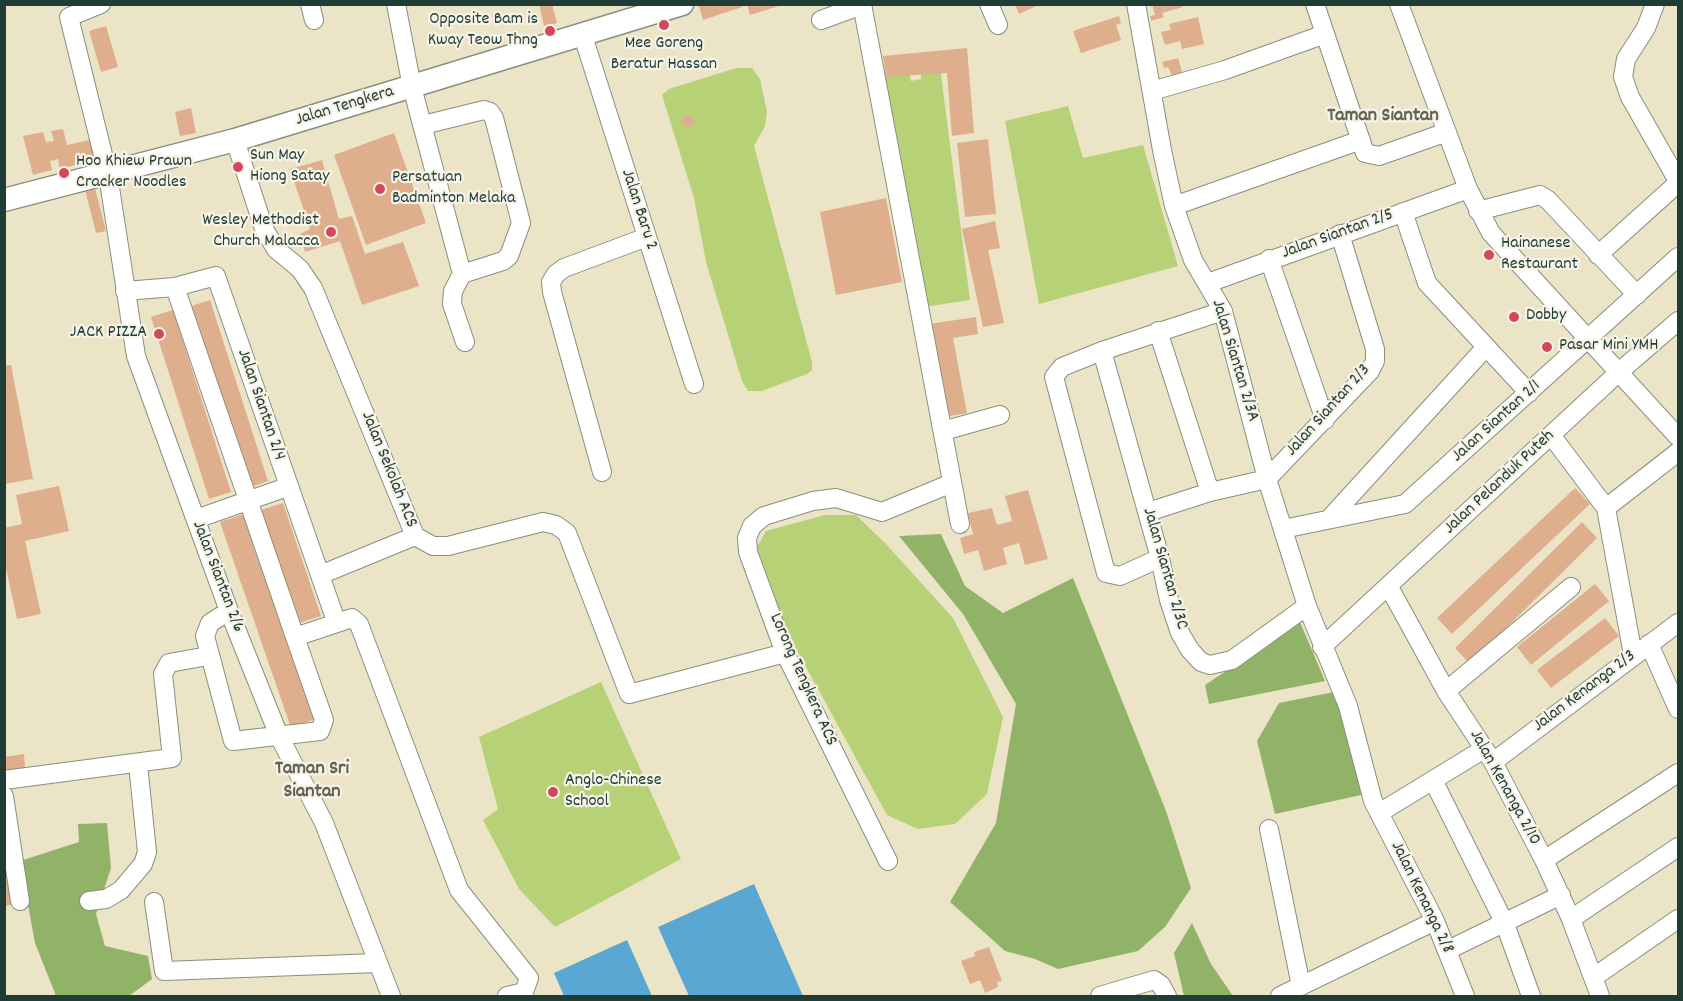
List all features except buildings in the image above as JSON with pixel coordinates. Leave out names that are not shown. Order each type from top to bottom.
[{"type":"main road","name":"Jalan Tengkera","points":[[4,200],[108,175],[235,140],[682,4]]},
{"type":"street","name":"Jalan Siantan 2/6","points":[[101,4],[69,17],[108,175],[136,356],[230,611],[279,736],[324,823],[377,963],[392,996]]},
{"type":"street","points":[[396,4],[412,87],[462,274],[453,291],[452,304],[465,342]]},
{"type":"street","points":[[989,4],[998,24]]},
{"type":"street","name":"Jalan Siantan 2/3A","points":[[1136,4],[1174,206],[1194,260],[1222,311],[1267,478],[1322,647]]},
{"type":"street","points":[[1315,4],[1365,153],[1379,156],[1448,132]]},
{"type":"street","points":[[1399,4],[1468,189],[1491,232],[1678,437]]},
{"type":"street","points":[[1598,255],[1678,182],[1630,97],[1623,77],[1626,59],[1646,28],[1655,4]]},
{"type":"street","points":[[821,20],[862,5],[960,524]]},
{"type":"street","points":[[1152,91],[1225,70],[1325,34]]},
{"type":"street","name":"Jalan Baru 2","points":[[583,36],[694,384]]},
{"type":"street","points":[[423,125],[484,110],[490,112],[494,118],[521,223],[520,232],[509,256],[503,261],[462,274]]},
{"type":"street","name":"Jalan Sekolah ACS","points":[[235,140],[264,229],[276,249],[300,269],[313,288],[415,536],[433,546],[448,546],[543,522],[556,525],[567,533],[629,694],[785,653]]},
{"type":"street","points":[[1174,206],[1361,140]]},
{"type":"street","name":"Jalan Siantan 2/5","points":[[1208,283],[1269,259],[1468,189]]},
{"type":"street","points":[[1478,211],[1540,195],[1548,200],[1636,295]]},
{"type":"street","points":[[1403,212],[1427,283],[1529,393]]},
{"type":"street","name":"Jalan Siantan 2/3","points":[[1267,478],[1370,371],[1374,361],[1374,349],[1340,234]]},
{"type":"street","points":[[602,472],[551,282],[556,273],[564,268],[647,237]]},
{"type":"street","name":"Jalan Siantan 2/1","points":[[1329,519],[1405,504],[1678,257]]},
{"type":"street","points":[[1269,259],[1324,420]]},
{"type":"street","name":"Jalan Siantan 2/4","points":[[125,291],[175,287],[216,276],[287,487],[336,621]]},
{"type":"street","points":[[175,287],[324,726],[314,733],[233,741],[204,636],[210,623],[230,611]]},
{"type":"street","points":[[1160,558],[1120,576],[1112,576],[1102,566],[1054,377],[1062,367],[1102,351],[1222,311]]},
{"type":"street","name":"Jalan Pelanduk Puteh","points":[[1322,647],[1389,588],[1619,372],[1678,321]]},
{"type":"street","points":[[1158,331],[1210,492]]},
{"type":"street","points":[[1283,529],[1329,519],[1486,347]]},
{"type":"street","name":"Jalan Siantan 2/3C","points":[[1102,351],[1148,512],[1169,600],[1180,633],[1196,656],[1209,665],[1232,660],[1307,606]]},
{"type":"street","points":[[942,431],[1000,415]]},
{"type":"street","points":[[1551,435],[1606,508],[1633,655]]},
{"type":"street","points":[[1606,508],[1678,452]]},
{"type":"street","points":[[1148,512],[1210,492],[1267,478]]},
{"type":"street","name":"Lorong Tengkera ACS","points":[[888,861],[785,653],[748,552],[747,538],[752,526],[764,516],[836,498],[858,503],[882,513],[952,483]]},
{"type":"street","points":[[196,519],[287,487]]},
{"type":"street","points":[[320,575],[415,536]]},
{"type":"street","points":[[1446,692],[1571,587]]},
{"type":"street","name":"Jalan Kenanga 2/10","points":[[1389,588],[1446,692],[1488,756],[1544,860],[1571,919],[1600,996]]},
{"type":"street","points":[[295,637],[336,621],[352,618],[364,632],[459,891],[529,978],[524,992],[507,996]]},
{"type":"street","name":"Jalan Kenanga 2/3","points":[[1376,807],[1488,756],[1678,623]]},
{"type":"street","points":[[1649,644],[1678,709]]},
{"type":"street","name":"Jalan Kenanga 2/8","points":[[1322,647],[1348,706],[1376,807],[1435,921],[1465,996]]},
{"type":"street","points":[[4,780],[172,758],[163,674],[169,663],[208,656]]},
{"type":"street","points":[[89,901],[106,899],[121,891],[143,864],[147,852],[138,764]]},
{"type":"street","points":[[1544,860],[1678,772]]},
{"type":"street","points":[[1432,780],[1504,924],[1531,996]]},
{"type":"street","points":[[4,796],[8,849],[20,901]]},
{"type":"street","points":[[1269,829],[1301,986]]},
{"type":"street","points":[[1571,919],[1678,847]]},
{"type":"street","points":[[1448,950],[1561,896]]},
{"type":"street","points":[[154,902],[164,971],[377,963]]},
{"type":"street","points":[[1593,977],[1678,919]]},
{"type":"street","points":[[1280,996],[1435,921]]},
{"type":"street","points":[[1100,996],[1154,980],[1161,985],[1167,996]]},
{"type":"green space","points":[[940,67],[970,300],[924,307],[884,75],[909,72],[911,81],[921,79],[920,69]]},
{"type":"green space","points":[[736,68],[752,68],[760,79],[767,112],[765,126],[754,146],[812,362],[812,370],[807,374],[762,391],[748,391],[742,381],[706,262],[694,198],[662,95],[669,89]]},
{"type":"green space","points":[[1068,106],[1083,158],[1143,145],[1178,266],[1039,304],[1005,121]]},
{"type":"green space","points":[[825,515],[856,515],[886,544],[953,618],[1003,717],[987,794],[955,824],[918,829],[887,815],[789,636],[757,547],[766,531]]},
{"type":"green space","points":[[941,534],[965,586],[1003,613],[1073,578],[1166,811],[1191,888],[1165,927],[1138,951],[1058,969],[1035,959],[1005,951],[950,902],[996,823],[1016,704],[963,614],[899,536]]},
{"type":"green space","points":[[1300,622],[1325,681],[1209,704],[1205,685]]},
{"type":"green space","points":[[601,682],[681,859],[555,927],[519,889],[483,820],[498,809],[479,737]]},
{"type":"green space","points":[[1334,692],[1346,715],[1361,795],[1275,814],[1257,741],[1279,703]]},
{"type":"green space","points":[[107,823],[111,868],[96,914],[105,946],[148,956],[152,979],[129,996],[56,996],[35,943],[20,861],[79,842],[78,824]]},
{"type":"green space","points":[[1192,923],[1211,964],[1233,996],[1184,996],[1174,953]]},
{"type":"water","points":[[754,884],[803,996],[689,996],[658,927]]},
{"type":"water","points":[[627,940],[652,996],[564,996],[554,973]]},
{"type":"place","name":"Mee Goreng Beratur Hassan","points":[[664,25]]},
{"type":"place","name":"Opposite Bam is Kway Teow Thng","points":[[550,31]]},
{"type":"place","name":"Sun May Hiong Satay","points":[[238,167]]},
{"type":"place","name":"Hoo Khiew Prawn Cracker Noodles","points":[[64,173]]},
{"type":"place","name":"Persatuan Badminton Melaka","points":[[380,189]]},
{"type":"place","name":"Wesley Methodist Church Malacca","points":[[331,232]]},
{"type":"place","name":"Hainanese Restaurant","points":[[1489,255]]},
{"type":"place","name":"Dobby","points":[[1514,317]]},
{"type":"place","name":"JACK PIZZA","points":[[159,334]]},
{"type":"place","name":"Pasar Mini YMH","points":[[1547,347]]},
{"type":"place","name":"Anglo-Chinese School","points":[[553,792]]},
{"type":"district","name":"Taman Siantan","points":[[1383,117]]},
{"type":"district","name":"Taman Sri Siantan","points":[[312,782]]}]
